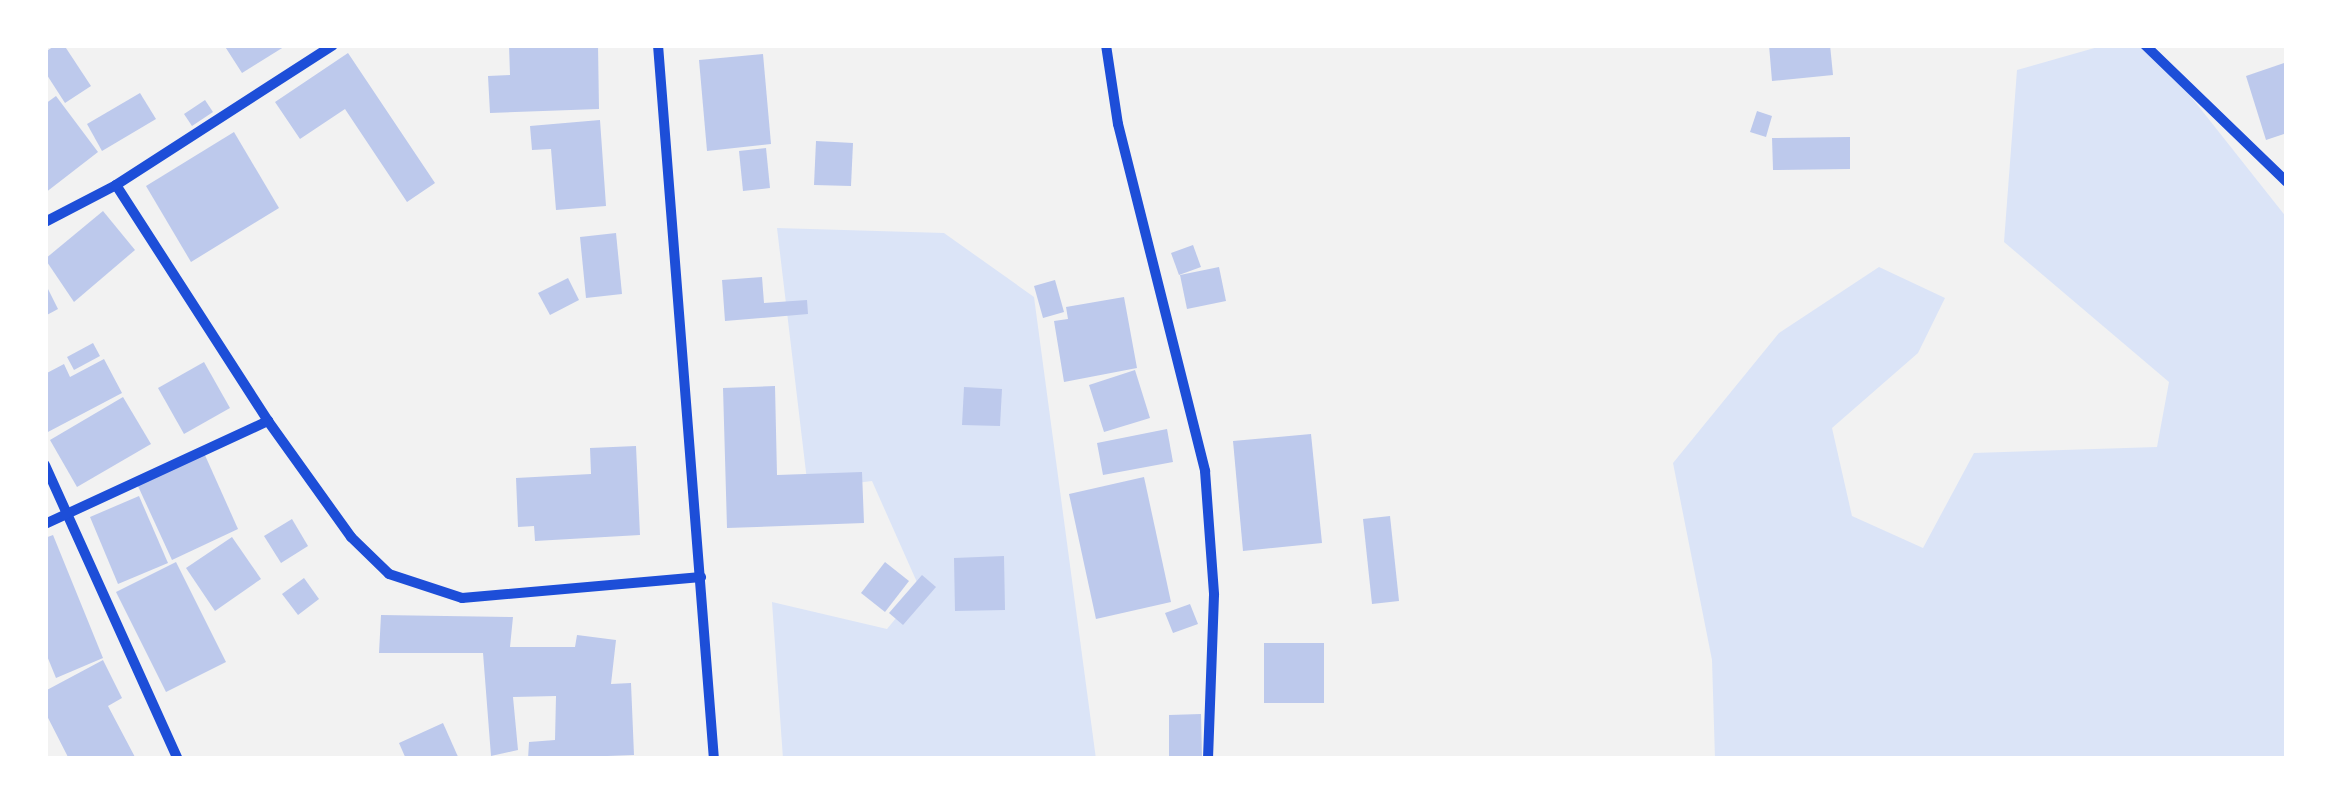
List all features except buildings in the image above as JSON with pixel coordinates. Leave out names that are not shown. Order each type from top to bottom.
[{"type":"street","points":[[45,222],[116,185],[332,45]]},
{"type":"street","points":[[660,45],[714,759]]},
{"type":"street","points":[[1106,45],[1118,124],[1205,472],[1214,595],[1208,759]]},
{"type":"street","points":[[2146,45],[2287,182]]},
{"type":"street","points":[[116,185],[268,421],[351,537],[389,574],[426,590],[462,598],[700,577]]},
{"type":"street","points":[[45,524],[268,421]]},
{"type":"street","points":[[45,465],[178,759]]},
{"type":"shaded area","points":[[2105,45],[2150,45],[2287,218],[2287,759],[1715,759],[1712,660],[1673,463],[1779,333],[1879,267],[1945,298],[1918,353],[1832,428],[1852,516],[1923,548],[1974,453],[2157,447],[2169,382],[2004,242],[2017,70]]},
{"type":"shaded area","points":[[777,228],[944,233],[1034,297],[1096,759],[783,759],[772,602],[887,629],[920,589],[872,481],[808,489]]}]
